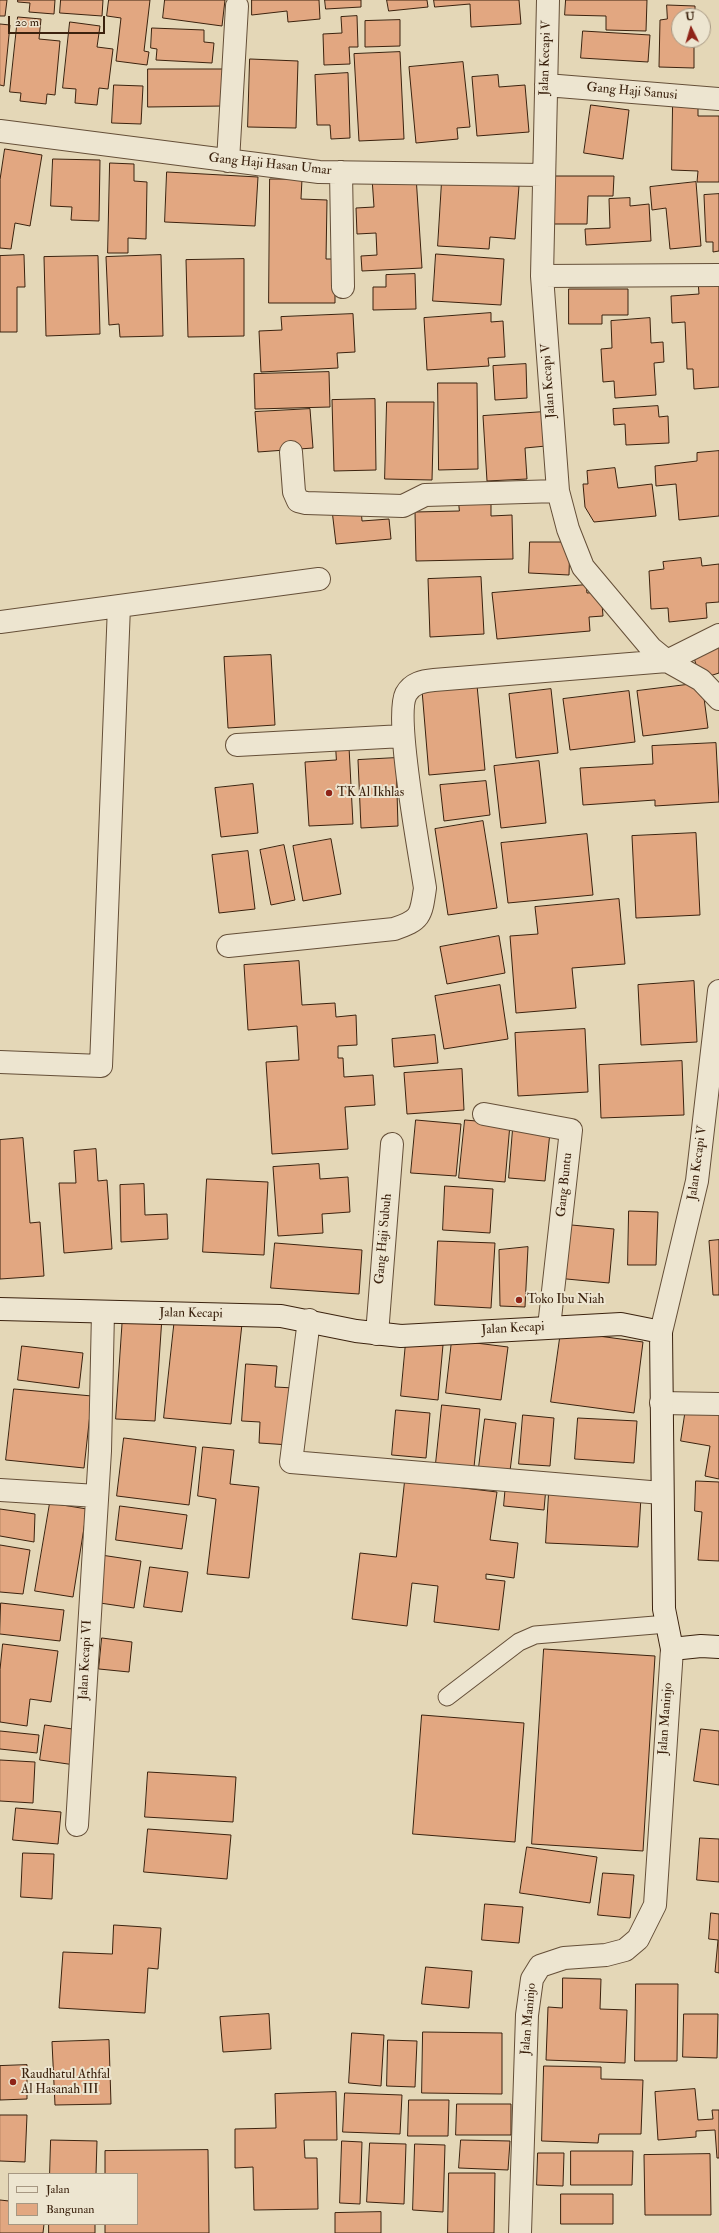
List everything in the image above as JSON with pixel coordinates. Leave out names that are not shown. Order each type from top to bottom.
[{"type":"street","name":"Jalan Kecapi V","points":[[548,0],[542,276],[554,455],[558,492],[568,529],[583,567],[651,648],[667,661],[715,689]]},
{"type":"street","points":[[228,161],[237,6]]},
{"type":"street","name":"Gang Haji Sanusi","points":[[546,85],[719,99]]},
{"type":"street","name":"Gang Haji Hasan Umar","points":[[0,131],[319,172],[543,175]]},
{"type":"street","points":[[340,172],[343,287]]},
{"type":"street","points":[[542,276],[719,275]]},
{"type":"street","points":[[291,452],[294,492],[298,501],[306,503],[403,506],[425,495],[558,492]]},
{"type":"street","points":[[0,622],[319,579]]},
{"type":"street","points":[[0,1062],[100,1066],[119,606]]},
{"type":"street","points":[[228,946],[394,929],[413,923],[422,909],[425,888],[403,736],[405,695],[412,686],[422,681],[667,661],[719,635]]},
{"type":"street","points":[[238,745],[403,736]]},
{"type":"street","name":"Jalan Kecapi V","points":[[661,1332],[697,1181],[716,1032],[719,991]]},
{"type":"street","name":"Gang Buntu","points":[[484,1114],[571,1130],[549,1327]]},
{"type":"street","name":"Gang Haji Subuh","points":[[377,1334],[392,1144]]},
{"type":"street","name":"Jalan Kecapi","points":[[0,1309],[269,1316],[309,1320],[377,1334],[401,1336],[621,1324],[661,1332]]},
{"type":"street","name":"Jalan Kecapi VI","points":[[77,1825],[97,1496],[103,1312]]},
{"type":"street","points":[[309,1320],[290,1462],[662,1493]]},
{"type":"street","points":[[661,1332],[664,1609],[672,1649],[701,1646],[719,1647]]},
{"type":"street","points":[[661,1403],[719,1404]]},
{"type":"street","points":[[0,1490],[97,1496]]},
{"type":"street","name":"Jalan Maninjo","points":[[520,2233],[527,2015],[532,1979],[540,1966],[564,1958],[606,1955],[625,1950],[638,1939],[655,1905],[672,1649]]},
{"type":"lane","points":[[447,1697],[519,1642],[535,1635],[667,1624]]},
{"type":"building","points":[[0,0],[7,0],[5,16],[0,16]]},
{"type":"building","points":[[18,0],[55,0],[54,14],[29,12],[30,3],[18,2]]},
{"type":"building","points":[[61,0],[103,0],[102,16],[60,13]]},
{"type":"building","points":[[109,0],[150,0],[144,51],[149,52],[147,65],[116,61],[121,18],[107,16]]},
{"type":"building","points":[[165,0],[225,0],[222,26],[163,18]]},
{"type":"building","points":[[252,0],[319,0],[320,19],[288,22],[287,11],[252,15]]},
{"type":"building","points":[[325,0],[361,0],[361,7],[326,9]]},
{"type":"building","points":[[387,0],[427,0],[428,7],[389,11]]},
{"type":"building","points":[[434,0],[519,0],[521,24],[471,27],[470,4],[435,7]]},
{"type":"building","points":[[566,0],[647,0],[646,31],[606,30],[606,16],[565,15]]},
{"type":"building","points":[[667,5],[695,6],[695,8],[671,8],[671,48],[694,48],[694,68],[659,67],[660,20],[667,19]]},
{"type":"building","points":[[357,16],[358,47],[349,47],[350,64],[324,65],[323,34],[342,33],[341,17]]},
{"type":"building","points":[[18,17],[41,19],[39,39],[60,41],[55,95],[47,94],[46,104],[20,101],[21,93],[10,92]]},
{"type":"building","points":[[400,20],[400,46],[365,47],[365,21]]},
{"type":"building","points":[[70,22],[100,26],[97,47],[113,49],[108,89],[99,88],[97,105],[75,103],[76,89],[63,88]]},
{"type":"building","points":[[0,24],[10,25],[4,86],[0,85]]},
{"type":"building","points":[[152,28],[204,30],[204,42],[214,43],[212,63],[156,60],[157,49],[151,48]]},
{"type":"building","points":[[583,31],[650,35],[648,62],[581,58]]},
{"type":"building","points":[[400,52],[404,139],[359,141],[354,54]]},
{"type":"building","points":[[250,59],[298,61],[296,128],[248,127]]},
{"type":"building","points":[[463,62],[470,127],[457,128],[458,139],[416,143],[409,67]]},
{"type":"building","points":[[148,69],[224,69],[224,106],[148,107]]},
{"type":"building","points":[[348,73],[350,138],[331,139],[330,125],[317,125],[315,75]]},
{"type":"building","points":[[498,75],[499,87],[525,85],[529,132],[477,136],[472,77]]},
{"type":"building","points":[[114,85],[143,86],[141,124],[112,123]]},
{"type":"building","points":[[673,103],[698,103],[698,116],[719,116],[719,182],[697,182],[698,171],[672,170]]},
{"type":"building","points":[[591,105],[629,110],[623,159],[584,153]]},
{"type":"building","points":[[5,149],[42,155],[30,226],[15,223],[11,249],[0,248],[0,180]]},
{"type":"building","points":[[53,159],[100,160],[99,221],[71,220],[72,207],[51,206]]},
{"type":"building","points":[[110,163],[134,164],[134,181],[147,182],[146,239],[128,238],[128,253],[108,253]]},
{"type":"building","points":[[167,172],[258,177],[255,226],[165,222]]},
{"type":"building","points":[[416,176],[422,268],[362,271],[361,256],[377,255],[376,233],[357,234],[356,208],[374,207],[372,178]]},
{"type":"building","points":[[549,176],[614,176],[613,196],[588,196],[587,224],[548,224]]},
{"type":"building","points":[[270,179],[302,179],[301,199],[327,200],[326,259],[335,259],[335,303],[269,303]]},
{"type":"building","points":[[442,181],[519,186],[515,239],[490,237],[489,249],[438,246]]},
{"type":"building","points":[[696,182],[701,246],[670,249],[666,208],[652,210],[650,187]]},
{"type":"building","points":[[719,194],[719,251],[713,252],[713,242],[706,242],[704,195]]},
{"type":"building","points":[[630,198],[630,206],[649,204],[651,241],[586,245],[585,229],[610,228],[609,199]]},
{"type":"building","points":[[436,254],[504,259],[501,305],[433,301]]},
{"type":"building","points":[[24,255],[25,287],[17,287],[17,332],[0,332],[0,256]]},
{"type":"building","points":[[161,255],[163,336],[120,337],[119,324],[109,325],[106,257]]},
{"type":"building","points":[[98,256],[100,334],[46,336],[44,257]]},
{"type":"building","points":[[244,259],[244,336],[188,337],[186,260]]},
{"type":"building","points":[[415,274],[416,309],[373,310],[373,287],[386,287],[386,275]]},
{"type":"building","points":[[719,279],[719,387],[694,389],[693,369],[687,369],[685,322],[672,323],[671,296],[699,294],[698,281]]},
{"type":"building","points":[[569,289],[628,289],[628,315],[602,315],[602,324],[569,324]]},
{"type":"building","points":[[491,313],[491,322],[503,321],[505,357],[488,358],[489,366],[427,370],[424,318]]},
{"type":"building","points":[[353,314],[355,352],[337,353],[338,368],[261,372],[259,331],[282,330],[281,317]]},
{"type":"building","points":[[650,318],[651,343],[663,342],[664,362],[654,363],[656,395],[615,398],[614,381],[603,382],[601,349],[612,348],[611,321]]},
{"type":"building","points":[[526,364],[527,398],[495,400],[493,366]]},
{"type":"building","points":[[329,372],[330,407],[255,409],[254,374]]},
{"type":"building","points":[[438,383],[477,383],[478,469],[439,470]]},
{"type":"building","points":[[375,399],[376,470],[334,471],[332,400]]},
{"type":"building","points":[[387,402],[434,402],[432,480],[385,479]]},
{"type":"building","points":[[658,406],[659,417],[668,416],[669,443],[626,445],[625,424],[614,425],[613,409]]},
{"type":"building","points":[[310,409],[313,448],[258,452],[255,412]]},
{"type":"building","points":[[544,412],[546,446],[525,448],[527,479],[487,481],[483,416]]},
{"type":"building","points":[[719,451],[719,516],[679,520],[676,484],[656,486],[655,466],[697,461],[697,453]]},
{"type":"building","points":[[615,468],[618,488],[652,484],[656,516],[594,522],[585,507],[583,484],[588,484],[587,471]]},
{"type":"building","points":[[459,503],[491,503],[491,516],[512,515],[513,559],[416,561],[415,512],[459,511]]},
{"type":"building","points":[[361,508],[362,521],[389,519],[391,539],[336,544],[332,510]]},
{"type":"building","points":[[530,542],[570,542],[569,575],[529,573]]},
{"type":"building","points":[[701,558],[702,566],[719,564],[719,602],[706,603],[707,618],[669,622],[668,608],[651,609],[649,571],[664,569],[663,562]]},
{"type":"building","points":[[481,577],[484,634],[430,637],[428,579]]},
{"type":"building","points":[[586,585],[587,593],[601,592],[603,616],[589,617],[590,631],[497,639],[492,593]]},
{"type":"building","points":[[719,646],[719,673],[700,679],[693,654]]},
{"type":"building","points":[[271,655],[275,725],[228,728],[224,657]]},
{"type":"building","points":[[702,683],[708,728],[643,736],[637,691]]},
{"type":"building","points":[[477,685],[485,770],[429,775],[422,690]]},
{"type":"building","points":[[551,689],[558,753],[516,758],[509,694]]},
{"type":"building","points":[[629,691],[635,742],[570,750],[563,699]]},
{"type":"building","points":[[716,743],[719,802],[655,806],[655,800],[583,805],[580,768],[653,764],[652,746]]},
{"type":"building","name":"TK Al Ikhlas","points":[[336,747],[349,747],[353,824],[309,826],[305,762],[336,760]]},
{"type":"building","points":[[396,758],[398,826],[361,828],[358,760]]},
{"type":"building","points":[[539,761],[546,823],[501,828],[494,766]]},
{"type":"building","points":[[486,781],[490,815],[444,821],[440,785]]},
{"type":"building","points":[[253,784],[258,833],[221,837],[215,788]]},
{"type":"building","points":[[483,821],[497,908],[448,915],[435,829]]},
{"type":"building","points":[[696,833],[700,915],[636,918],[632,836]]},
{"type":"building","points":[[587,834],[593,895],[508,903],[501,843]]},
{"type":"building","points":[[331,839],[341,894],[303,901],[293,846]]},
{"type":"building","points":[[284,845],[295,900],[271,905],[260,850]]},
{"type":"building","points":[[248,851],[255,909],[219,913],[212,855]]},
{"type":"building","points":[[619,899],[625,964],[572,968],[576,1008],[516,1013],[510,936],[538,934],[535,907]]},
{"type":"building","points":[[499,936],[505,973],[447,984],[440,947]]},
{"type":"building","points":[[299,961],[302,1005],[335,1003],[336,1017],[356,1015],[357,1045],[338,1046],[338,1058],[343,1058],[344,1077],[373,1075],[375,1105],[345,1107],[348,1149],[272,1154],[266,1062],[299,1060],[297,1026],[248,1030],[244,965]]},
{"type":"building","points":[[694,981],[697,1042],[641,1045],[638,985]]},
{"type":"building","points":[[500,985],[508,1039],[444,1049],[435,996]]},
{"type":"building","points":[[585,1029],[588,1092],[518,1096],[515,1033]]},
{"type":"building","points":[[435,1035],[438,1063],[394,1067],[392,1039]]},
{"type":"building","points":[[682,1061],[684,1115],[601,1118],[599,1065]]},
{"type":"building","points":[[462,1069],[464,1110],[407,1114],[404,1073]]},
{"type":"building","points":[[416,1120],[461,1124],[456,1176],[411,1173]]},
{"type":"building","points":[[465,1120],[510,1124],[505,1182],[459,1178]]},
{"type":"building","points":[[513,1129],[550,1132],[545,1181],[509,1178]]},
{"type":"building","points":[[23,1138],[30,1223],[40,1222],[44,1276],[0,1279],[0,1140]]},
{"type":"building","points":[[96,1149],[98,1181],[107,1180],[112,1249],[64,1253],[59,1183],[76,1183],[74,1151]]},
{"type":"building","points":[[319,1164],[320,1179],[348,1177],[350,1212],[322,1214],[323,1233],[278,1236],[273,1167]]},
{"type":"building","points":[[207,1179],[268,1182],[264,1255],[203,1252]]},
{"type":"building","points":[[144,1184],[145,1215],[167,1214],[168,1239],[121,1242],[120,1185]]},
{"type":"building","points":[[445,1186],[493,1189],[490,1233],[443,1230]]},
{"type":"building","points":[[629,1211],[658,1212],[656,1265],[628,1265]]},
{"type":"building","points":[[561,1224],[614,1229],[609,1283],[556,1278]]},
{"type":"building","points":[[719,1240],[719,1295],[713,1295],[709,1241]]},
{"type":"building","points":[[438,1241],[495,1243],[491,1308],[435,1305]]},
{"type":"building","points":[[275,1243],[362,1250],[359,1294],[271,1288]]},
{"type":"building","points":[[528,1247],[525,1307],[500,1306],[499,1250]]},
{"type":"building","points":[[123,1315],[162,1317],[155,1421],[116,1419]]},
{"type":"building","points":[[175,1317],[242,1324],[231,1424],[164,1418]]},
{"type":"building","points":[[561,1331],[643,1342],[634,1413],[551,1402]]},
{"type":"building","points":[[452,1340],[508,1347],[501,1400],[446,1393]]},
{"type":"building","points":[[406,1342],[443,1345],[438,1400],[401,1396]]},
{"type":"building","points":[[22,1346],[83,1353],[79,1388],[18,1380]]},
{"type":"building","points":[[246,1364],[277,1366],[275,1387],[294,1388],[290,1445],[259,1443],[260,1422],[242,1421]]},
{"type":"building","points":[[14,1389],[92,1396],[84,1468],[6,1460]]},
{"type":"building","points":[[442,1405],[480,1409],[474,1467],[436,1463]]},
{"type":"building","points":[[686,1408],[719,1413],[719,1479],[705,1476],[710,1446],[681,1441]]},
{"type":"building","points":[[396,1410],[430,1413],[426,1458],[392,1455]]},
{"type":"building","points":[[523,1415],[554,1418],[550,1466],[519,1464]]},
{"type":"building","points":[[578,1418],[637,1421],[634,1463],[575,1459]]},
{"type":"building","points":[[485,1419],[516,1423],[510,1471],[479,1467]]},
{"type":"building","points":[[124,1438],[196,1447],[189,1505],[117,1496]]},
{"type":"building","points":[[203,1447],[234,1450],[230,1484],[259,1487],[249,1578],[207,1574],[216,1499],[198,1496]]},
{"type":"building","points":[[405,1481],[497,1492],[490,1540],[518,1543],[514,1578],[486,1574],[486,1579],[505,1581],[499,1630],[434,1622],[438,1586],[412,1583],[407,1626],[352,1619],[360,1553],[396,1557]]},
{"type":"building","points":[[696,1481],[719,1482],[719,1561],[698,1560],[702,1512],[695,1511]]},
{"type":"building","points":[[506,1483],[546,1487],[544,1510],[504,1506]]},
{"type":"building","points":[[549,1493],[641,1497],[638,1547],[546,1543]]},
{"type":"building","points":[[50,1503],[87,1509],[73,1597],[35,1591]]},
{"type":"building","points":[[120,1506],[187,1515],[182,1549],[116,1540]]},
{"type":"building","points":[[0,1509],[35,1514],[34,1542],[0,1536]]},
{"type":"building","points":[[0,1545],[30,1550],[23,1594],[0,1592]]},
{"type":"building","points":[[101,1555],[141,1561],[134,1608],[93,1602]]},
{"type":"building","points":[[150,1567],[188,1572],[182,1612],[144,1607]]},
{"type":"building","points":[[1,1603],[64,1610],[60,1641],[0,1634]]},
{"type":"building","points":[[102,1638],[132,1642],[129,1672],[99,1669]]},
{"type":"building","points":[[3,1644],[58,1651],[51,1702],[30,1699],[27,1726],[0,1722],[0,1670]]},
{"type":"building","points":[[544,1649],[655,1656],[643,1851],[532,1844]]},
{"type":"building","points":[[422,1715],[524,1723],[515,1842],[413,1834]]},
{"type":"building","points":[[45,1725],[79,1730],[75,1765],[40,1760]]},
{"type":"building","points":[[701,1729],[719,1731],[719,1785],[694,1781]]},
{"type":"building","points":[[0,1731],[39,1735],[37,1753],[0,1749]]},
{"type":"building","points":[[0,1760],[35,1762],[33,1803],[0,1801]]},
{"type":"building","points":[[148,1772],[236,1777],[233,1822],[145,1817]]},
{"type":"building","points":[[16,1808],[61,1812],[58,1844],[13,1840]]},
{"type":"building","points":[[148,1829],[231,1835],[227,1879],[144,1872]]},
{"type":"building","points":[[700,1838],[719,1839],[719,1882],[697,1880]]},
{"type":"building","points":[[527,1847],[597,1857],[590,1903],[520,1893]]},
{"type":"building","points":[[23,1853],[54,1854],[52,1899],[21,1897]]},
{"type":"building","points":[[603,1873],[634,1875],[630,1918],[598,1915]]},
{"type":"building","points":[[485,1904],[523,1907],[519,1943],[482,1940]]},
{"type":"building","points":[[711,1913],[719,1914],[719,1973],[715,1972],[718,1940],[709,1939]]},
{"type":"building","points":[[114,1925],[161,1928],[158,1969],[148,1968],[145,2013],[59,2008],[63,1952],[112,1954]]},
{"type":"building","points":[[426,1967],[472,1971],[469,2008],[422,2004]]},
{"type":"building","points":[[563,1978],[601,1979],[600,2009],[627,2010],[625,2063],[546,2060],[548,2007],[562,2008]]},
{"type":"building","points":[[636,1984],[678,1984],[677,2061],[635,2061]]},
{"type":"building","points":[[269,2014],[271,2049],[223,2052],[220,2017]]},
{"type":"building","points":[[684,2014],[718,2014],[717,2058],[683,2057]]},
{"type":"building","points":[[423,2032],[502,2033],[502,2094],[422,2093]]},
{"type":"building","points":[[352,2033],[384,2035],[381,2086],[349,2083]]},
{"type":"building","points":[[109,2040],[111,2104],[55,2105],[52,2042]]},
{"type":"building","points":[[388,2040],[417,2041],[415,2087],[387,2086]]},
{"type":"building","name":"Raudhatul Athfal Al Hasanah III","points":[[27,2065],[27,2099],[0,2100],[0,2066]]},
{"type":"building","points":[[544,2066],[601,2067],[601,2079],[643,2080],[641,2134],[599,2134],[598,2143],[542,2141]]},
{"type":"building","points":[[695,2089],[698,2120],[713,2119],[712,2110],[719,2110],[719,2158],[717,2158],[715,2130],[696,2131],[696,2137],[658,2140],[655,2092]]},
{"type":"building","points":[[336,2092],[337,2140],[304,2140],[305,2158],[317,2158],[318,2209],[254,2210],[253,2167],[235,2168],[235,2129],[276,2128],[275,2094]]},
{"type":"building","points":[[345,2093],[402,2095],[400,2134],[343,2132]]},
{"type":"building","points":[[409,2100],[449,2100],[448,2136],[408,2136]]},
{"type":"building","points":[[457,2104],[511,2104],[511,2135],[456,2135]]},
{"type":"building","points":[[0,2115],[27,2115],[25,2162],[0,2161]]},
{"type":"building","points":[[51,2140],[97,2141],[96,2173],[50,2173]]},
{"type":"building","points":[[461,2140],[510,2141],[508,2170],[459,2168]]},
{"type":"building","points":[[342,2141],[362,2142],[360,2204],[340,2203]]},
{"type":"building","points":[[370,2143],[406,2144],[404,2204],[367,2202]]},
{"type":"building","points":[[415,2144],[445,2145],[443,2212],[413,2210]]},
{"type":"building","points":[[208,2150],[209,2233],[105,2233],[105,2225],[138,2225],[138,2173],[105,2173],[105,2151]]},
{"type":"building","points":[[571,2151],[633,2151],[632,2185],[571,2185]]},
{"type":"building","points":[[538,2153],[564,2153],[563,2186],[537,2185]]},
{"type":"building","points":[[710,2154],[711,2215],[645,2215],[644,2155]]},
{"type":"building","points":[[449,2173],[495,2173],[494,2233],[448,2233]]},
{"type":"building","points":[[561,2194],[613,2194],[613,2224],[561,2224]]},
{"type":"building","points":[[0,2200],[8,2201],[8,2225],[44,2225],[43,2233],[0,2233]]},
{"type":"building","points":[[381,2212],[381,2233],[335,2233],[335,2213]]},
{"type":"building","points":[[49,2225],[95,2225],[95,2233],[49,2233]]},
{"type":"place","name":"TK Al Ikhlas","points":[[329,793]]},
{"type":"place","name":"Toko Ibu Niah","points":[[519,1300]]},
{"type":"place","name":"Raudhatul Athfal Al Hasanah III","points":[[13,2082]]}]
